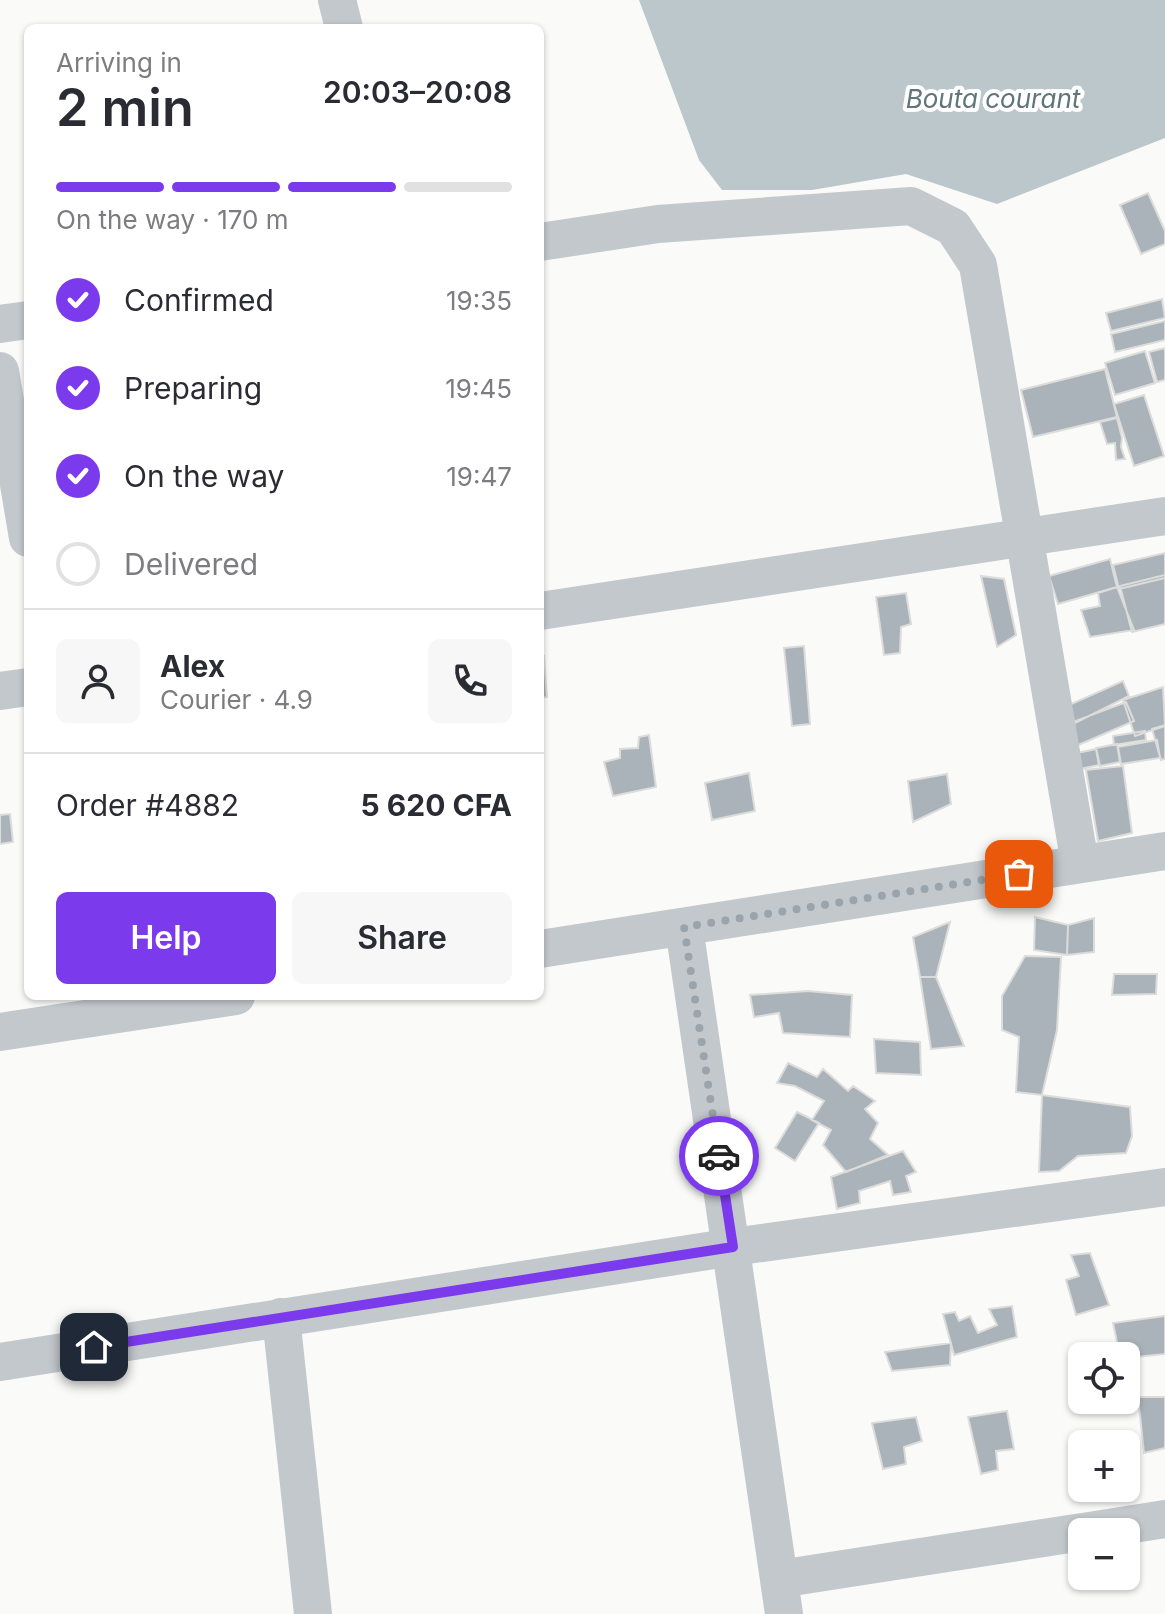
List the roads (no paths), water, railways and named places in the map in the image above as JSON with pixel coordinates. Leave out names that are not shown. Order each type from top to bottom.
[{"type":"street","points":[[337,0],[343,24]]},
{"type":"street","points":[[544,241],[658,224],[911,206],[953,227],[978,265],[1080,864]]},
{"type":"street","points":[[0,324],[24,321]]},
{"type":"street","points":[[0,371],[24,514]]},
{"type":"street","points":[[544,610],[1165,516]]},
{"type":"street","points":[[0,691],[24,688]]},
{"type":"street","points":[[544,948],[1165,851]]},
{"type":"street","points":[[684,927],[733,1247],[781,1597],[1068,1535]]},
{"type":"street","points":[[0,1032],[94,1007],[184,1000]]},
{"type":"street","points":[[0,1362],[733,1247],[1165,1187]]},
{"type":"street","points":[[281,1317],[313,1614]]},
{"type":"street","points":[[1140,1523],[1165,1519]]},
{"type":"water","name":"Bouta courant","points":[[639,0],[1165,0],[1165,138],[997,204],[906,174],[812,190],[722,190],[699,160]]}]
